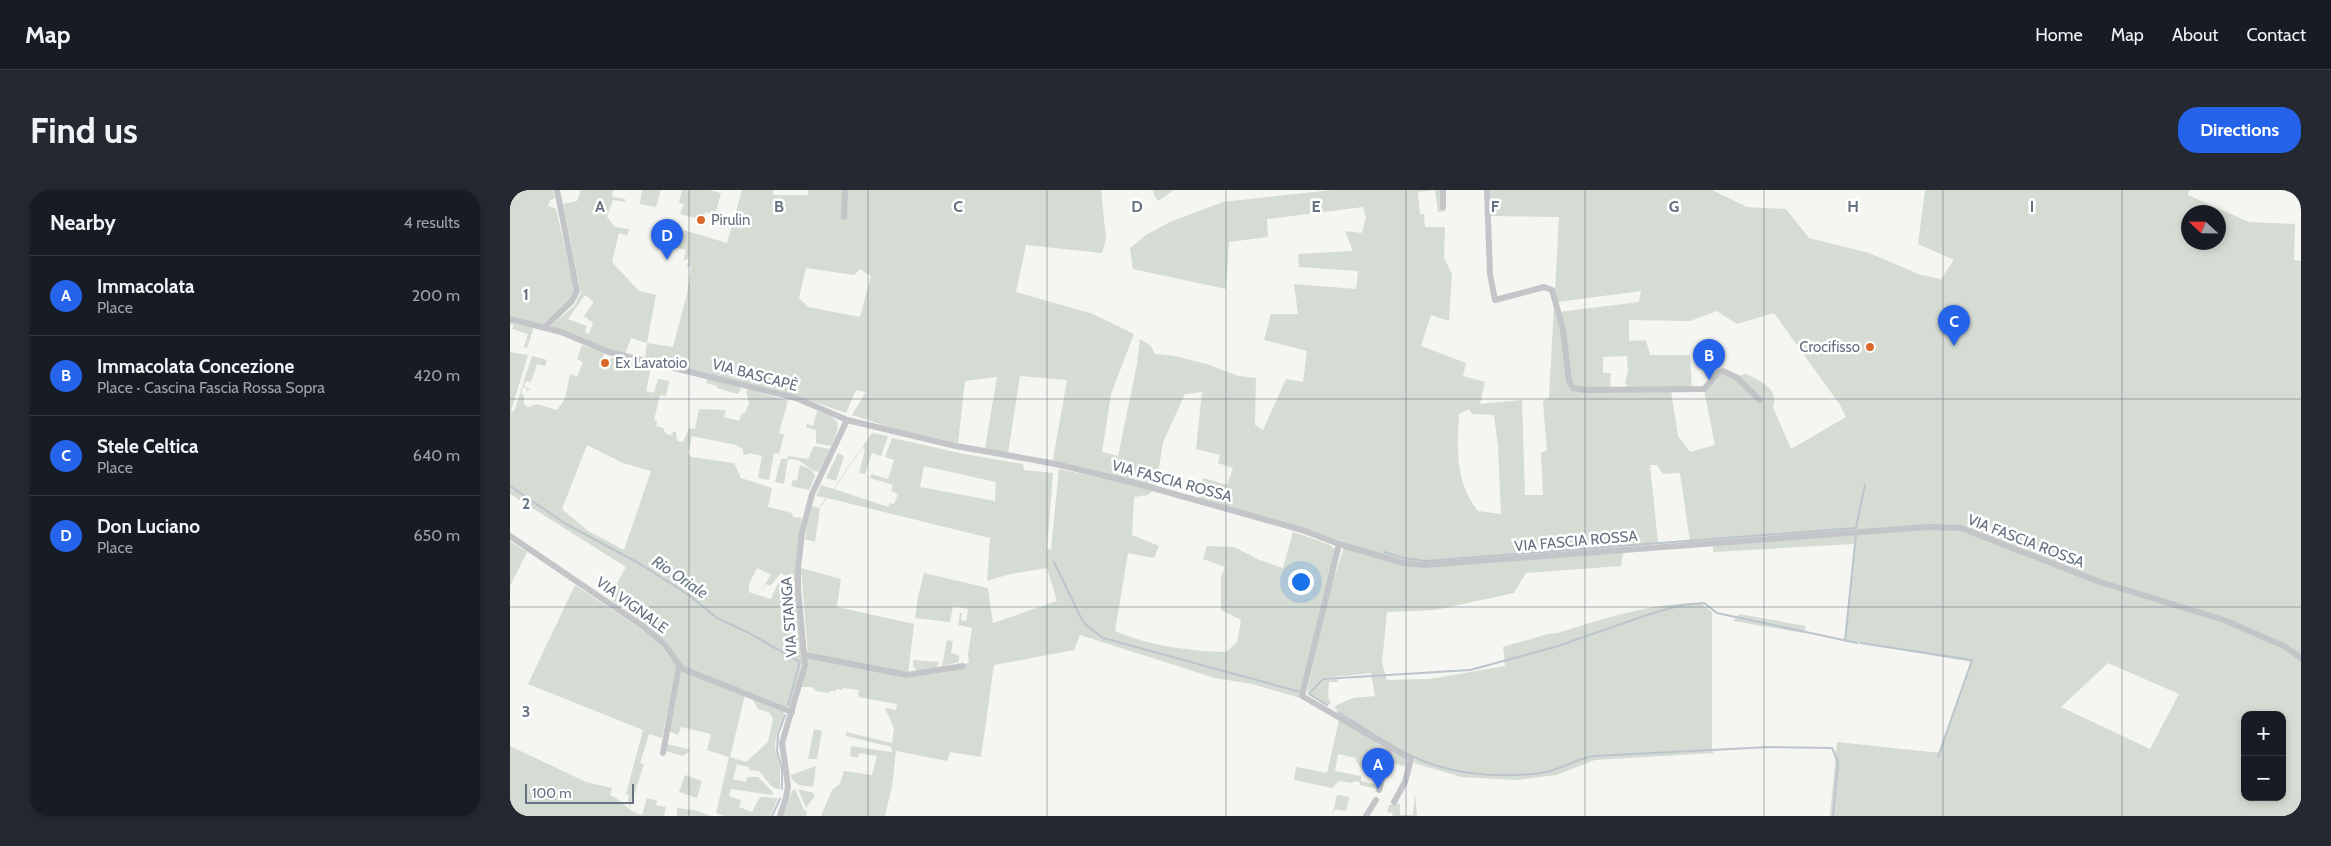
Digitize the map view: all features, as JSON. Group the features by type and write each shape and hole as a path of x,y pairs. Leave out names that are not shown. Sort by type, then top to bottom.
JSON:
{"street":[{"path":"545,327 572,301 577,291 557,190"},
{"path":"844,218 845,190"},
{"path":"1442,190 1443,207"},
{"path":"1487,190 1490,274 1495,300 1536,289 1549,288 1556,298 1566,348 1569,381 1572,388 1585,390 1704,389 1718,373 1723,372 1736,377 1760,400"},
{"name":"VIA BASCAPÈ","path":"510,319 545,327 609,352 796,398 847,420"},
{"name":"VIA FASCIA ROSSA","path":"847,420 956,446 1056,464 1142,485 1302,530 1339,544 1403,563 1424,565 1821,534 1928,527 1961,528 2100,582 2224,620 2284,646 2301,658"},
{"name":"VIA STANGA","path":"780,816 788,786 782,744 805,665 798,589 802,532 812,494 847,420"},
{"name":"VIA VIGNALE","path":"510,536 644,627 665,644 681,668 792,712"},
{"path":"1339,544 1302,696 1411,759 1405,782 1394,802"},
{"path":"805,655 907,675 963,666"},
{"path":"663,752 679,665"},
{"path":"1379,790 1389,754 1388,745"},
{"path":"1366,816 1376,800"}],"shaded area":[{"path":"510,190 553,190 555,198 550,200 548,206 556,209 575,290 570,301 542,326 510,316"},
{"path":"581,190 613,190 612,197 625,199 625,202 613,200 607,217 615,227 629,229 627,236 619,233 612,262 639,291 656,295 647,343 631,338 624,357 553,330 552,325 574,306 581,293 563,204 577,201","holes":["585,295 594,302 584,316 593,323 589,334 585,332 587,326 568,319"]},
{"path":"642,190 661,190 656,207 640,204"},
{"path":"682,190 709,190 721,193 715,215 705,212 703,220 680,214 684,204 679,203"},
{"path":"742,190 773,190 773,195 808,195 808,190 1101,190 1106,239 1102,253 1026,245 1016,292 1093,314 1134,334 1111,394 1102,452 1118,456 1137,364 1140,339 1151,346 1155,354 1175,356 1210,365 1238,376 1256,378 1255,425 1263,430 1286,379 1303,382 1307,351 1264,340 1271,314 1298,314 1294,284 1356,289 1358,271 1299,267 1298,254 1353,251 1345,231 1362,233 1366,217 1363,207 1267,219 1268,237 1229,242 1226,289 1133,269 1130,248 1146,235 1170,222 1223,202 1332,190 1435,190 1418,192 1420,214 1424,214 1425,227 1445,227 1444,258 1452,274 1449,321 1431,315 1421,346 1466,363 1463,376 1485,382 1480,404 1522,400 1525,495 1543,495 1541,453 1547,450 1543,402 1549,397 1554,306 1561,330 1571,390 1671,391 1678,436 1690,452 1715,445 1704,390 1723,372 1736,376 1746,374 1762,382 1771,390 1774,395 1773,407 1791,449 1846,417 1840,405 1774,313 1737,324 1717,311 1690,321 1629,320 1629,341 1646,340 1650,355 1690,355 1692,389 1628,387 1625,382 1628,372 1627,356 1603,357 1603,373 1611,373 1610,387 1577,387 1571,381 1559,312 1639,302 1641,291 1557,302 1555,292 1559,217 1491,216 1490,190 1712,190 1747,207 1786,209 1809,238 1869,253 1921,275 1941,279 1954,260 1918,244 1925,190 2189,190 2188,195 2211,205 2181,205 2181,250 2226,250 2226,212 2249,222 2295,224 2294,260 2301,261 2301,816 1830,816 1837,742 1940,753 1972,662 1844,641 1854,544 1713,552 1713,544 1856,530 1690,542 1680,473 1663,474 1657,465 1650,465 1658,543 1424,562 1404,561 1377,554 1303,528 1199,499 1203,478 1227,485 1233,468 1218,463 1220,455 1196,449 1202,392 1185,394 1163,442 1156,487 1053,460 1067,380 1020,376 1008,453 985,448 997,377 965,381 958,443 889,427 852,415 866,392 856,390 846,413 785,392 645,358 647,343 673,347 687,294 691,267 687,266 689,258 684,261 686,250 674,247 680,229 727,243","holes":["806,268 854,275 860,269 871,276 860,317 808,307 799,298","1469,409 1472,414 1494,415 1498,447 1501,514 1478,511 1470,500 1461,477 1458,453 1459,414","2108,663 2179,694 2150,749 2061,707"]},
{"path":"1153,190 1174,190 1158,201"},
{"path":"1435,190 1444,190 1445,211 1438,212"},
{"path":"510,321 534,327 527,348 524,347 528,334 512,329 514,325 510,324"},
{"path":"582,345 603,352 604,355 599,367 606,370 611,358 617,357 651,368 646,391 654,393 658,379 669,381 666,396 660,395 654,420 657,421 656,426 663,428 666,434 672,435 673,432 676,432 677,441 683,442 689,428 695,429 699,409 726,410 724,417 739,421 749,404 746,391 748,389 788,401 779,433 784,435 779,454 774,453 769,480 758,478 762,456 749,453 748,455 743,454 743,449 736,445 692,436 688,453 691,457 734,463 741,478 772,488 768,507 792,513 793,517 802,518 795,581 781,573 770,586 766,584 758,595 771,599 779,581 795,590 800,618 802,661 792,706 788,707 683,667 659,637 609,598 626,567 510,494 510,352 528,355 511,411 514,412 532,356 547,360 545,366 537,364 531,382 526,381 524,386 530,389 526,392 527,388 523,387 521,394 524,395 524,404 528,407 537,404 557,410 565,399 570,374 577,377 583,362 577,359","holes":["587,445 623,463 651,471 624,550 588,531 562,509","757,568 771,575 758,595 749,592 749,584"]},
{"path":"708,377 740,387 741,390 737,394 717,388 717,386 706,383"},
{"path":"817,411 831,417 838,423 837,432 831,446 816,443 816,430 806,427 807,424 813,426"},
{"path":"872,433 888,436 881,456 872,453 865,474 859,473 865,450 863,447 834,489 888,507 890,503 894,504 898,494 891,491 893,485 870,478 871,474 888,479 894,460 885,457 892,438 964,454 1023,464 1024,470 1053,473 1047,549 1051,549 1059,469 1142,487 1152,491 1148,495 1134,497 1132,535 1159,546 1154,558 1128,553 1115,631 1155,644 1183,649 1226,652 1237,642 1241,620 1221,610 1221,577 1225,567 1203,559 1207,546 1234,547 1259,560 1283,568 1293,532 1328,544 1335,549 1300,698 1252,684 1215,678 1080,635 1074,650 994,665 981,757 950,752 947,761 896,751 892,786 885,816 821,816 832,790 840,784 844,771 872,775 877,756 859,753 858,758 850,756 851,746 892,752 891,747 846,736 846,732 892,743 894,728 885,708 896,710 897,704 858,697 859,690 843,688 843,690 836,689 836,691 830,691 829,693 816,691 812,687 802,687 808,657 909,678 965,668 965,664 969,662 968,654 972,628 958,625 960,613 962,613 961,620 966,621 968,609 953,606 950,622 915,618 924,573 988,588 993,623 1057,601 1047,568 1010,574 987,581 990,538 827,498 820,508 815,542 805,539 807,526 803,532 808,524 812,506 819,508 826,498 816,496 821,485 833,489","holes":["924,466 996,482 995,501 920,487"]},
{"path":"814,446 830,449 819,471 816,472 798,460 788,459 784,484 775,482 781,459 787,459 788,456 808,459"},
{"path":"838,453 844,456 836,481 826,478"},
{"path":"800,465 812,470 815,476 809,490 791,486 793,480 797,481"},
{"path":"510,541 527,552 510,586"},
{"path":"1344,547 1402,565 1623,551 1621,566 1526,573 1514,593 1435,610 1387,612 1382,663 1387,680 1430,679 1505,666 1503,647 1628,612 1700,603 1712,612 1712,749 1714,753 1595,760 1556,775 1517,780 1461,777 1414,763 1415,759 1335,709 1335,706 1353,698 1375,696 1371,673 1322,678 1309,693 1307,692 1328,597"},
{"path":"801,568 841,579 837,607 914,624 908,674 808,655"},
{"path":"575,585 656,639 676,666 662,738 649,734 640,763 644,764 630,808 628,802 629,795 626,794 643,730 528,684"},
{"path":"1739,614 1806,626 1803,633 1733,621"},
{"path":"947,640 953,641 951,653 959,655 959,662 942,666"},
{"path":"913,660 939,662 936,668 916,671 915,667 913,667"},
{"path":"683,671 745,695 730,757 746,762 768,742 773,719 770,713 758,709 752,698 785,711 776,736 775,748 780,767 780,790 772,787 759,771 749,770 749,767 737,764 733,779 746,782 747,777 758,777 773,792 772,795 731,789 729,796 741,800 739,807 752,812 760,797 778,798 770,816 724,816 716,813 729,757 707,750 711,734 681,727 678,735 669,731 680,672"},
{"path":"1338,679 1338,682 1329,682 1328,697 1331,703 1327,705 1310,695 1323,680"},
{"path":"1339,720 1384,746 1387,751 1383,767 1367,764 1364,766 1363,771 1356,758 1338,754 1335,771 1361,776 1361,781 1374,784 1378,789 1360,785 1360,782 1353,781 1353,783 1339,781 1332,788 1294,780 1296,767 1327,773"},
{"path":"814,729 822,731 817,759 808,759"},
{"path":"667,744 691,750 683,756 666,751"},
{"path":"510,746 586,782 612,788 610,795 642,815 647,798 657,801 656,805 666,807 664,816 510,816"},
{"path":"1393,751 1408,761 1408,767 1388,762"},
{"path":"816,766 813,787 798,785 791,778 791,775"},
{"path":"685,775 702,781 697,798 679,792"},
{"path":"795,789 804,810 807,811 806,816 783,816 792,791"},
{"path":"798,789 814,793 814,797 806,808"},
{"path":"1415,793 1417,816 1392,816 1393,813 1387,812 1389,805 1400,804 1400,815 1413,815"},
{"path":"1337,795 1349,797 1346,811 1335,809 1332,816"},
{"path":"677,808 695,810 711,816 677,816"}],"waterway":[{"path":"1384,552 1404,558 1425,561 1856,528 1865,485"},
{"name":"Rio Oriale","path":"510,486 566,524 642,565 690,596 717,618 747,632 800,662 788,705"},
{"path":"1845,641 1856,535"},
{"path":"1054,562 1081,618 1086,625 1103,638 1300,692"},
{"path":"1327,705 1309,694 1323,679 1470,670 1555,647 1650,614 1682,605 1704,603 1717,613 1857,643"},
{"path":"1861,643 1972,660 1938,757"},
{"path":"1338,712 1414,757 1444,768 1476,774 1509,775 1548,772 1581,759 1595,756 1769,747 1832,748 1838,762 1833,816"},
{"name":"Rio Oriale","path":"782,789 782,769 777,751 778,734 785,715"},
{"name":"Rio Oriale","path":"772,816 780,799"}],"place":[{"name":"Pirulin","path":"701,220"},
{"name":"Don Luciano","path":"667,260"},
{"name":"Stele Celtica","path":"1954,346"},
{"name":"Crocifisso","path":"1870,347"},
{"name":"Ex Lavatoio","path":"605,363"},
{"name":"Immacolata Concezione","path":"1709,380"},
{"name":"Immacolata","path":"1378,789"}]}
